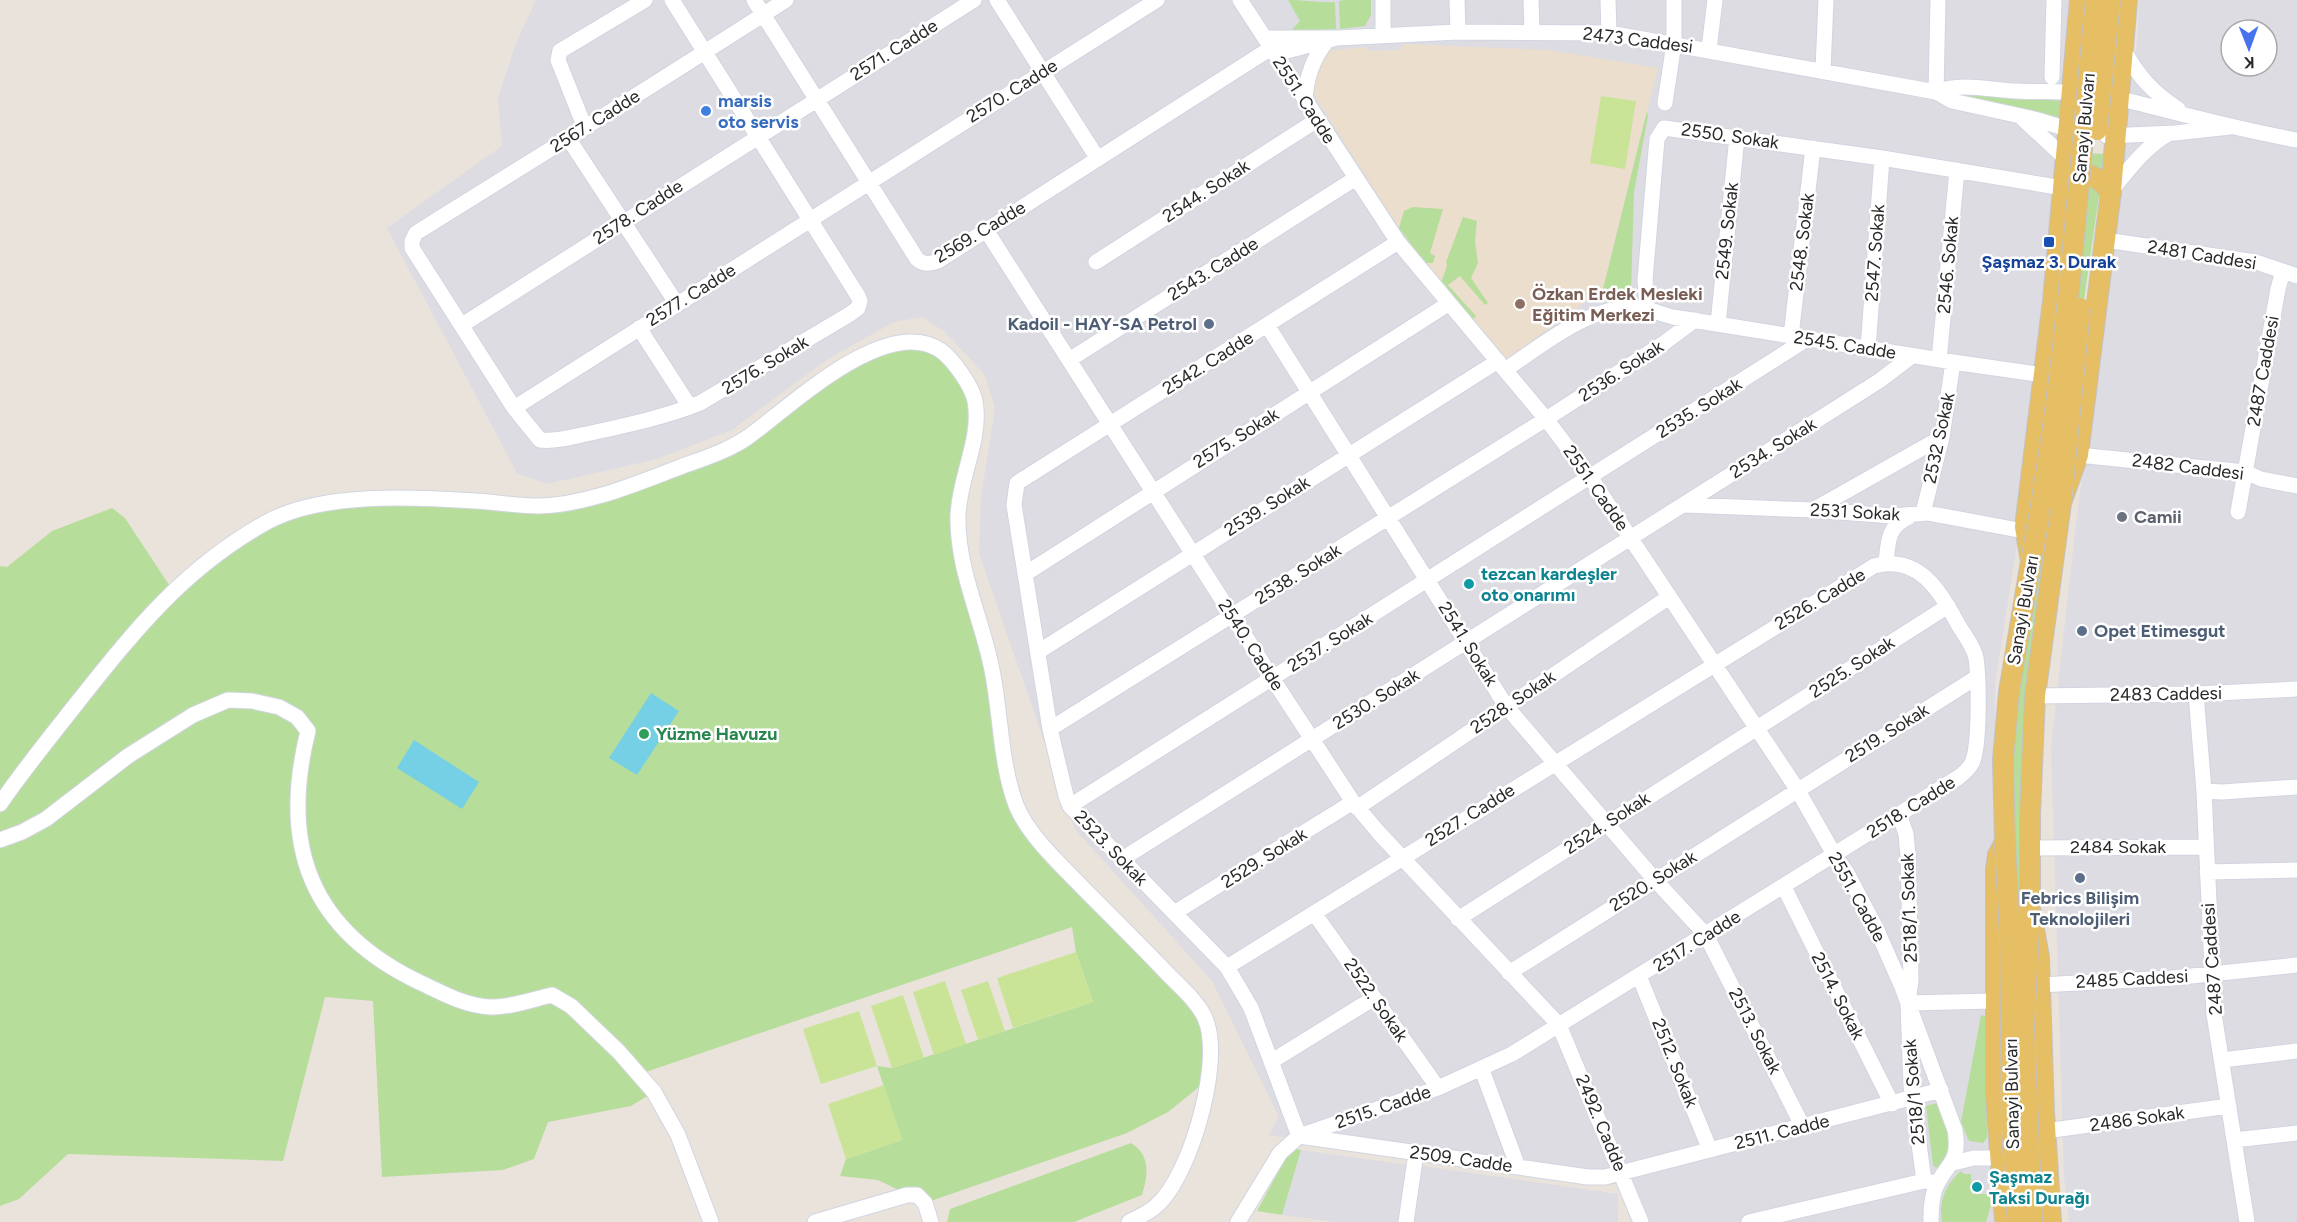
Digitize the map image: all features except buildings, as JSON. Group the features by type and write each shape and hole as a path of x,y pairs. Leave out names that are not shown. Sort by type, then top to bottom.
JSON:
{"main road":[{"path":"2031,561 2024,531 2044,375 2080,0"},
{"name":"Sanayi Bulvarı","path":"2018,1222 2012,1128 2010,934 2003,760 2005,725 2045,482 2065,323 2096,0"},
{"name":"Sanayi Bulvarı","path":"2032,1222 2024,1027 2030,907 2030,814 2035,696 2061,503 2110,0"},
{"path":"2061,503 2078,455 2111,193 2127,0"},
{"path":"2075,48 2087,60 2100,63 2111,60 2123,46"},
{"path":"2063,188 2074,177 2086,176 2104,182 2111,193"},
{"path":"2005,842 1998,855 1996,869 1996,1095 2001,1217 2012,1215 2023,1217 2042,1210 2049,1196"},
{"path":"2030,907 2039,957 2045,1131 2052,1222"}],"street":[{"path":"585,128 558,60 560,51 645,0"},
{"name":"2576. Sokak","path":"412,248 514,408 536,438 547,441 641,422 690,407 712,397 858,308 860,301 858,296 672,0"},
{"name":"2569. Cadde","path":"754,0 921,263 929,264 938,261 1270,47 1332,39"},
{"name":"2567. Cadde","path":"412,248 412,241 416,233 786,0"},
{"name":"2571. Cadde","path":"815,99 974,0"},
{"path":"997,0 1098,159"},
{"name":"2570. Cadde","path":"868,182 1156,0"},
{"name":"2551. Cadde","path":"1240,0 1398,242 1545,418 1590,477 1797,789 1847,873 1876,928 1908,1004 1955,1130 1958,1144 1953,1162"},
{"path":"1383,0 1383,35"},
{"path":"1457,0 1458,32"},
{"path":"1531,0 1532,32"},
{"path":"1608,0 1609,33"},
{"path":"1665,103 1674,43 1674,0"},
{"path":"1709,49 1715,0"},
{"path":"1823,70 1826,0"},
{"path":"1936,92 1938,0"},
{"path":"2052,77 2054,0"},
{"name":"2473 Caddesi","path":"1332,39 1458,32 1609,33 1709,49 1936,92 1952,101 2019,115 2090,135 2168,134 2230,128"},
{"path":"1305,101 1314,59 1332,39"},
{"path":"2123,46 2143,81 2153,92 2186,114"},
{"path":"2039,92 2075,48"},
{"name":"2473 Caddesi","path":"1936,92 1948,87 2071,92 2119,99 2186,114 2230,128 2297,140"},
{"name":"2578. Cadde","path":"462,325 815,99"},
{"path":"2019,115 2037,129 2065,158"},
{"name":"2544. Sokak","path":"1096,262 1317,120"},
{"name":"2550. Sokak","path":"1647,309 1646,280 1657,139 1659,132 1664,128 1882,158 2063,188"},
{"path":"2111,193 2140,155 2153,142 2168,134"},
{"name":"2549. Sokak","path":"1718,324 1737,137"},
{"path":"568,138 677,304"},
{"name":"2548. Sokak","path":"1791,336 1814,148"},
{"name":"2547. Sokak","path":"1868,349 1882,158"},
{"name":"2546. Sokak","path":"1946,361 1957,170"},
{"name":"2543. Cadde","path":"1069,360 1356,178"},
{"name":"2577. Cadde","path":"514,408 868,182"},
{"name":"2540. Cadde","path":"986,230 1355,805 1559,1025"},
{"name":"2481 Caddesi","path":"2105,240 2256,262 2290,273"},
{"name":"2542. Cadde","path":"1017,483 1398,242"},
{"name":"2487 Caddesi","path":"2238,512 2290,273"},
{"name":"2575. Sokak","path":"1025,574 1448,304"},
{"path":"1501,365 1578,322 1609,312 1647,309"},
{"name":"2545. Cadde","path":"1647,309 1665,315 1868,349 2044,375"},
{"name":"2536. Sokak","path":"1545,418 1664,344 1695,320"},
{"name":"2541. Sokak","path":"1267,326 1506,706 1655,880 1706,935"},
{"path":"639,328 690,407"},
{"name":"2535. Sokak","path":"1590,477 1808,339"},
{"path":"0,804 131,635 172,591 225,546 275,518 286,513 334,502 378,499 476,501 536,506 573,504 686,465 743,441 821,380 888,344 917,342 940,350 970,384 976,408 974,435 959,501 960,549 967,585 992,666 1011,791 1020,815 1054,858 1185,991 1205,1019 1210,1048 1209,1079 1195,1135 1178,1175 1164,1198 1156,1207 1129,1222"},
{"name":"2534. Sokak","path":"1631,538 1879,381 1912,356"},
{"name":"2532 Sokak","path":"1920,513 1942,437 1946,361"},
{"name":"2539. Sokak","path":"1038,652 1348,455 1501,365"},
{"name":"2538. Sokak","path":"1050,729 1545,418"},
{"path":"1814,510 1942,437"},
{"name":"2482 Caddesi","path":"2078,455 2245,472 2261,479 2297,486"},
{"name":"2537. Sokak","path":"1070,806 1590,477"},
{"name":"2523. Sokak","path":"1017,483 1014,505 1050,729 1070,806 1227,967 1251,1008 1299,1136"},
{"name":"2531 Sokak","path":"1684,505 1814,510 1893,516 1920,513 2024,531"},
{"path":"1886,564 1893,526 1900,520 1920,513"},
{"name":"2530. Sokak","path":"1122,859 1631,538"},
{"name":"2526. Cadde","path":"1714,664 1869,568 1886,564 1913,570 1927,577 1948,606 1973,649 1976,657 1977,677"},
{"name":"2528. Sokak","path":"1355,805 1669,597"},
{"name":"2525. Sokak","path":"1756,728 1948,606"},
{"name":"2527. Cadde","path":"1227,967 1714,664"},
{"name":"2519. Sokak","path":"1797,789 1977,677"},
{"name":"2518. Cadde","path":"1835,856 1959,777 1971,764 1977,739 1977,677"},
{"name":"2483 Caddesi","path":"2035,696 2196,694 2297,689"},
{"name":"2487 Caddesi","path":"2196,694 2204,791 2214,1014 2247,1222"},
{"path":"0,840 22,832 46,819 128,756 194,715 228,700 252,701 279,707 297,717 308,731 299,765 298,825 302,850 316,892 333,915 371,955 395,970 469,1004 492,1007 552,995 572,1006 619,1052 654,1092 678,1135 711,1222"},
{"name":"2524. Sokak","path":"1458,918 1756,728"},
{"path":"2204,791 2297,787"},
{"name":"2520. Sokak","path":"1509,972 1797,789"},
{"name":"2529. Sokak","path":"1174,913 1355,805"},
{"name":"2518/1. Sokak","path":"1899,814 1906,834 1908,856 1911,980 1908,1004"},
{"name":"2484 Sokak","path":"2031,848 2206,847"},
{"name":"2517. Cadde","path":"1559,1025 1835,856"},
{"path":"2207,872 2297,870"},
{"name":"2514. Sokak","path":"1784,887 1892,1104"},
{"name":"2522. Sokak","path":"1314,912 1438,1088"},
{"name":"2513. Sokak","path":"1706,935 1803,1126"},
{"name":"2485 Caddesi","path":"2039,985 2212,974 2297,965"},
{"name":"2512. Sokak","path":"1639,976 1710,1150"},
{"path":"1272,1061 1374,998"},
{"path":"1908,1004 1995,1001"},
{"name":"2518/1 Sokak","path":"1908,1004 1912,1099 1931,1182"},
{"name":"2515. Cadde","path":"1240,1222 1280,1152 1299,1136 1438,1088 1482,1070 1559,1025"},
{"name":"2492. Cadde","path":"1559,1025 1641,1222"},
{"path":"2222,1060 2297,1051"},
{"path":"1482,1070 1518,1167"},
{"name":"2511. Cadde","path":"1622,1173 1941,1090"},
{"name":"2486 Sokak","path":"2045,1131 2229,1106"},
{"path":"2234,1140 2297,1133"},
{"name":"2509. Cadde","path":"1299,1136 1588,1177 1605,1177 1622,1173"},
{"path":"1406,1222 1416,1153"},
{"path":"1749,1222 1931,1182 1953,1162 1974,1158 1999,1158"},
{"path":"1622,1173 1631,1212 1631,1222"},
{"path":"1931,1182 1931,1222"},
{"path":"815,1222 908,1195 917,1195 925,1203 931,1222"}],"shaded area":[{"path":"536,0 2074,0 2071,201 1995,684 1999,1038 2013,1222 1634,1222 1618,1180 1612,1182 1269,1135 1279,1117 1212,981 1074,828 979,553 981,497 995,408 985,375 945,332 922,317 894,322 828,359 732,430 657,459 547,484 517,473 387,228 502,146 498,97 516,43"},
{"path":"2139,0 2297,0 2297,1222 2069,1222 2064,1176 2051,747 2075,532 2137,41"},
{"path":"1403,44 1548,50 1658,68 1603,289 1505,360 1399,228 1312,92 1323,51 1367,47 1369,51 1401,50"},
{"path":"1301,1150 1409,1165 1401,1222 1336,1222 1282,1215"},
{"path":"1422,1166 1618,1194 1618,1222 1413,1222"}],"green space":[{"path":"1288,0 1335,2 1336,29 1290,32 1300,21"},
{"path":"1371,0 1371,15 1365,26 1340,29 1339,1"},
{"path":"1950,92 2063,101 2063,120 1950,94"},
{"path":"1601,96 1636,101 1625,169 1590,163"},
{"path":"1647,111 1634,192 1631,291 1628,298 1621,302 1603,289"},
{"path":"2087,153 2105,154 2022,742 2024,1054 2013,917 2013,731"},
{"path":"1413,207 1443,209 1430,253 1435,256 1433,263 1425,263 1399,228 1404,211"},
{"path":"1463,217 1477,221 1475,241 1478,263 1471,278 1488,303 1485,305 1460,276 1448,285 1476,316 1472,320 1441,283 1447,266 1446,262"},
{"path":"888,344 940,350 976,408 958,519 1020,815 1205,1019 1209,1079 1168,1112 1127,1133 925,1203 878,1180 840,1176 846,1159 902,1140 877,1066 892,1068 1093,1002 1076,952 1072,927 640,1074 654,1092 631,1106 548,1122 534,1159 503,1170 382,1177 373,1001 325,997 283,1161 68,1154 19,1199 0,1206 0,566 7,567 52,531 112,508 125,518 173,591 225,546 334,502 573,504 743,441"},
{"path":"1076,952 1093,1002 1013,1028 997,978"},
{"path":"945,981 966,1044 934,1055 913,992"},
{"path":"988,981 1005,1031 978,1040 961,990"},
{"path":"903,995 924,1058 892,1068 871,1006"},
{"path":"859,1011 877,1066 821,1084 803,1029"},
{"path":"1981,1015 1985,1016 1987,1133 1987,1138 1983,1143 1969,1141 1961,1122"},
{"path":"884,1085 902,1140 846,1159 828,1104"},
{"path":"1941,1102 1949,1144 1940,1169 1933,1166 1926,1106"},
{"path":"1131,1143 1145,1160 1146,1181 1142,1195 1074,1222 947,1222 950,1209"},
{"path":"1291,1148 1301,1150 1282,1215 1257,1211"},
{"path":"1961,1171 1964,1174 1971,1174 1972,1194 1988,1194 1993,1199 1986,1222 1942,1222 1941,1208 1944,1194 1951,1181"}],"water":[{"name":"Yüzme Havuzu","path":"651,693 679,711 637,775 609,758"},
{"path":"414,740 479,782 462,809 397,768"}],"place":[{"name":"marsis oto servis","path":"706,111"},
{"name":"Şaşmaz 3. Durak","path":"2049,242"},
{"name":"Özkan Erdek Mesleki Eğitim Merkezi","path":"1520,304"},
{"name":"Kadoil - HAY-SA Petrol","path":"1209,324"},
{"name":"Camii","path":"2122,517"},
{"name":"tezcan kardeşler oto onarımı","path":"1469,584"},
{"name":"Opet Etimesgut","path":"2082,631"},
{"name":"Yüzme Havuzu","path":"644,734"},
{"name":"Febrics Bilişim Teknolojileri","path":"2080,878"},
{"name":"Şaşmaz Taksi Durağı","path":"1977,1187"}]}
